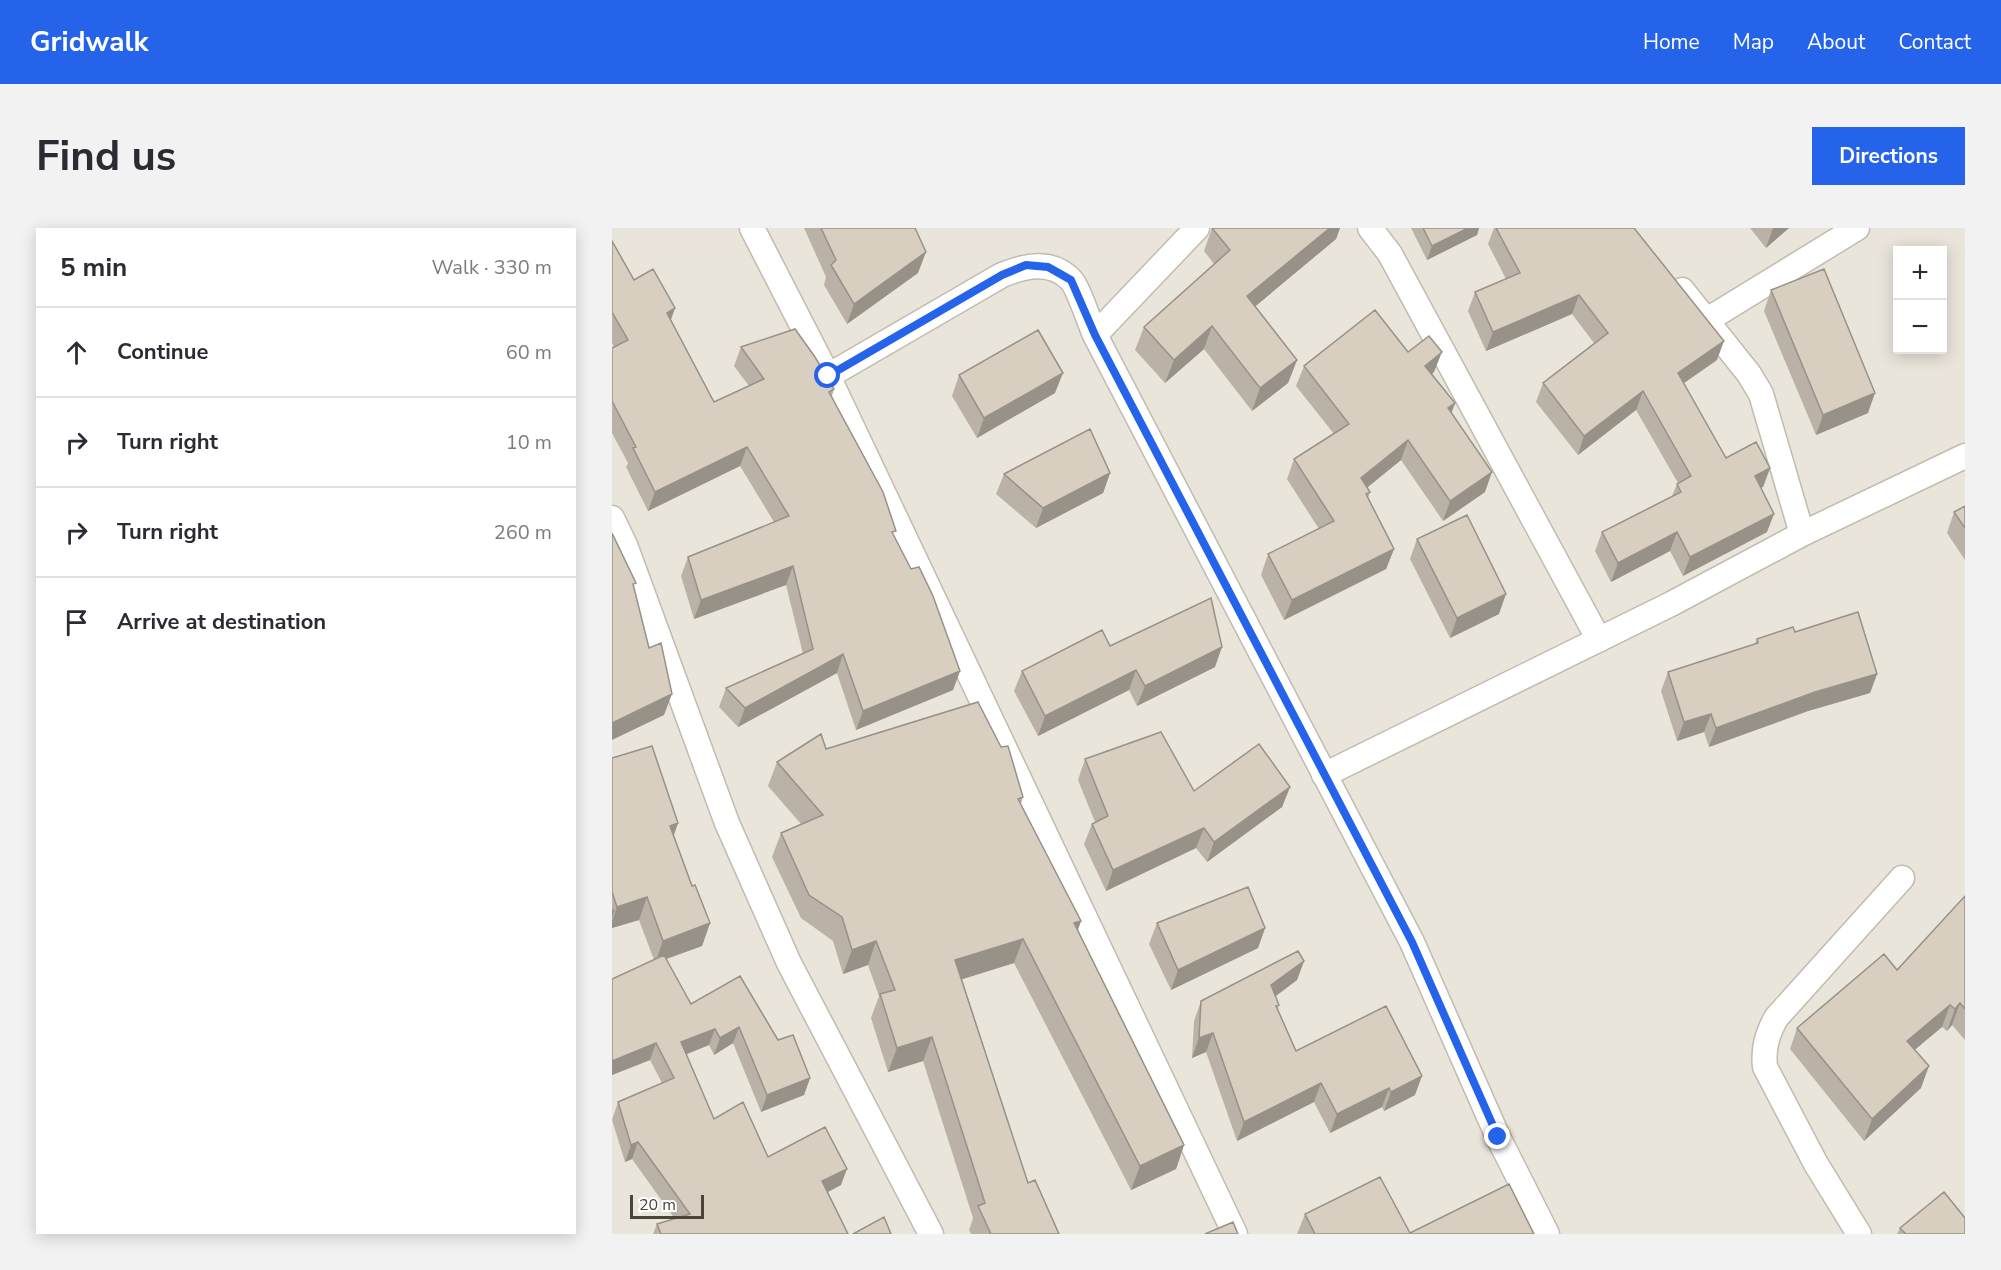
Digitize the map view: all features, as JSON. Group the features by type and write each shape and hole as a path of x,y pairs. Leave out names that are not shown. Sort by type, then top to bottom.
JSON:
{"street":[{"path":"752,228 828,376 1235,1234"},
{"path":"1095,335 1197,228"},
{"path":"1370,228 1390,254 1599,640"},
{"path":"1707,320 1857,228"},
{"path":"828,376 1002,275 1026,265 1048,267 1071,280 1095,335 1412,942 1498,1137 1547,1234"},
{"path":"1664,269 1749,374 1761,394 1802,534"},
{"path":"1324,775 1599,640 1802,534 1965,456"},
{"path":"612,518 625,545 727,823 789,963 931,1234"},
{"path":"1859,1234 1805,1145 1765,1067 1763,1053 1766,1036 1776,1018 1902,878"}],"shaded area":[{"path":"612,228 1965,228 1965,1234 612,1234"}],"building":[{"path":"821,228 915,228 926,252 854,304 831,265 836,260"},
{"path":"1212,228 1330,228 1247,296 1297,360 1260,388 1212,326 1174,360 1144,327 1230,250"},
{"path":"1423,228 1468,228 1432,246"},
{"path":"1496,228 1634,228 1724,341 1678,373 1726,458 1756,442 1770,468 1755,476 1774,514 1690,557 1677,532 1618,563 1602,532 1681,492 1677,484 1691,476 1643,391 1584,436 1543,383 1608,333 1579,295 1493,332 1475,292 1520,273"},
{"path":"612,241 634,280 653,269 675,308 667,313 714,402 764,379 741,347 795,329 834,389 829,392 883,492 896,531 892,532 911,569 919,567 933,596 960,671 863,711 843,654 745,708 726,688 813,649 793,566 701,600 688,557 789,516 747,447 655,492 633,448 636,447 612,401 612,348 628,340 612,312"},
{"path":"1824,269 1875,393 1823,415 1771,290"},
{"path":"1375,310 1408,352 1429,336 1442,352 1425,366 1455,403 1448,408 1492,472 1450,501 1408,440 1361,478 1370,492 1366,494 1394,549 1292,600 1268,554 1334,521 1294,459 1349,424 1304,366"},
{"path":"1038,330 1063,373 984,418 959,375"},
{"path":"1090,429 1110,473 1043,508 1004,474"},
{"path":"1965,506 1965,528 1954,512"},
{"path":"1467,515 1506,594 1457,618 1417,539"},
{"path":"612,533 636,583 633,584 649,648 661,643 672,694 612,723"},
{"path":"1211,598 1222,647 1145,686 1136,670 1045,716 1022,671 1102,630 1110,646"},
{"path":"1858,612 1877,674 1815,692 1716,728 1711,714 1684,722 1668,672 1758,643 1757,639 1793,627 1795,632"},
{"path":"978,702 1001,747 1008,746 1023,797 1018,799 1081,921 1074,923 1184,1145 1140,1166 1023,939 955,960 1028,1183 1035,1180 1059,1234 991,1234 978,1206 985,1203 932,1037 897,1048 880,994 895,990 876,941 852,950 842,917 809,895 781,833 823,815 777,762 821,734 826,749"},
{"path":"1161,732 1194,791 1259,744 1290,787 1214,842 1204,828 1113,870 1092,824 1108,816 1085,759"},
{"path":"652,746 678,823 670,826 692,886 695,885 710,923 663,941 647,897 617,907 612,892 612,758"},
{"path":"1248,887 1265,928 1178,970 1157,923"},
{"path":"1965,896 1965,1009 1960,1003 1955,1009 1950,1005 1907,1041 1929,1066 1872,1119 1797,1028 1884,954 1897,970"},
{"path":"1298,951 1304,961 1271,985 1279,1005 1276,1006 1296,1051 1386,1006 1422,1076 1391,1092 1389,1088 1337,1114 1321,1083 1244,1122 1213,1033 1199,1038 1201,1001"},
{"path":"664,955 691,1004 740,976 778,1040 793,1035 810,1078 767,1095 739,1027 720,1038 715,1029 681,1042 714,1119 743,1102 768,1157 825,1127 847,1169 822,1181 848,1234 661,1234 657,1224 690,1214 638,1142 631,1145 618,1102 674,1078 656,1043 612,1061 612,979"},
{"path":"1380,1177 1410,1233 1509,1184 1534,1234 1315,1234 1305,1214"},
{"path":"1944,1192 1965,1218 1965,1234 1906,1234 1900,1228"},
{"path":"884,1217 891,1234 853,1234"},
{"path":"1233,1222 1238,1234 1205,1234"}],"route":[{"path":"828,376 1002,275 1026,265 1048,267 1071,280 1095,335 1412,942 1498,1137"}]}
